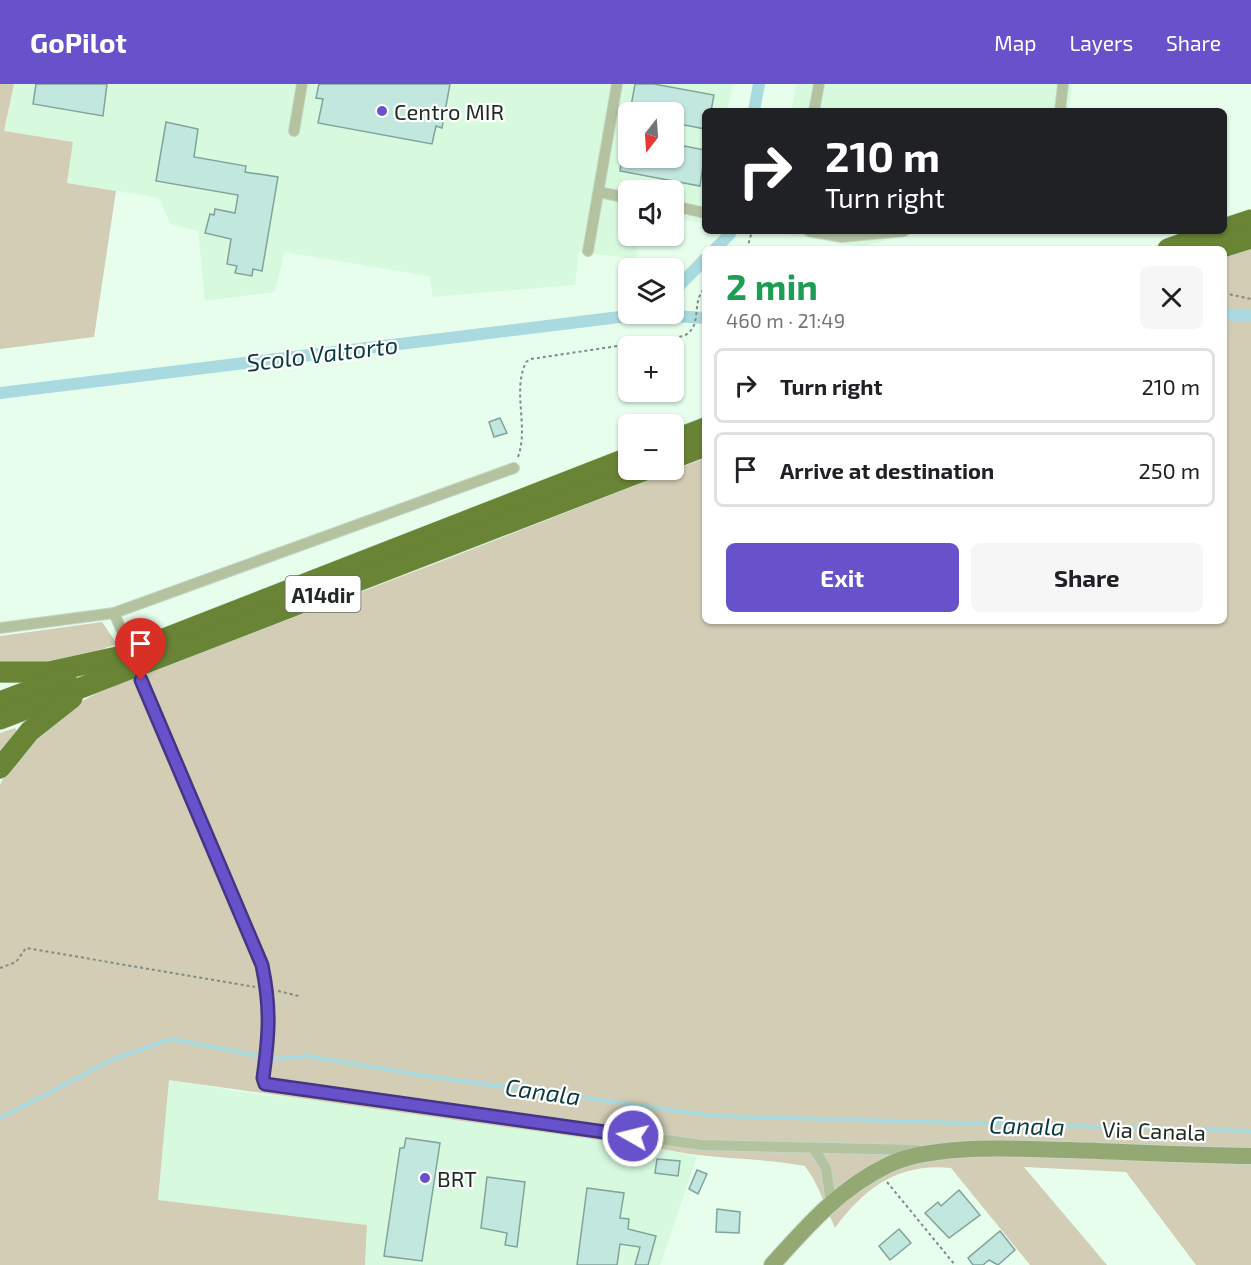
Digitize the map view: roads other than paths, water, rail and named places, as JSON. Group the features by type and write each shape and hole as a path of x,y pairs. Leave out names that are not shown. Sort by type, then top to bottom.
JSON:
{"highway":[{"path":"1227,228 1251,220"},
{"path":"1176,246 1210,234"},
{"path":"1226,246 1251,238"},
{"path":"684,436 702,429"},
{"path":"684,454 702,447"},
{"name":"A14dir","path":"0,702 618,462"},
{"name":"A14dir","path":"0,719 619,480"},
{"path":"0,672 50,672 113,658"},
{"path":"0,768 30,731 96,680"}],"street":[{"path":"294,131 302,84"},
{"path":"588,251 617,84"},
{"path":"815,108 819,84"},
{"path":"1060,108 1063,84"},
{"path":"599,192 618,196"},
{"path":"684,208 702,212"},
{"path":"826,234 842,237 873,234"},
{"path":"0,628 114,612 514,468"},
{"path":"114,612 125,638"},
{"path":"141,680 262,965 267,989 270,1037 263,1078 265,1084 702,1145 944,1150"},
{"path":"814,1149 826,1168 831,1203"},
{"name":"Via Canala","path":"772,1265 814,1217 852,1184 891,1163 944,1150 1014,1149 1251,1156"}],"waterway":[{"name":"Scolo Valtorto","path":"755,108 759,84"},
{"name":"Scolo Valtorto","path":"718,246 730,234"},
{"name":"Scolo Valtorto","path":"684,281 702,262"},
{"path":"1227,314 1251,316"},
{"name":"Scolo Valtorto","path":"0,393 618,317"},
{"path":"684,317 702,318"},
{"name":"Canala","path":"0,1118 116,1058 171,1039 276,1059 308,1056 426,1076 715,1116 1251,1131"}],"place":[{"name":"Centro MIR","path":"382,111"},
{"name":"BRT","path":"425,1178"}]}
